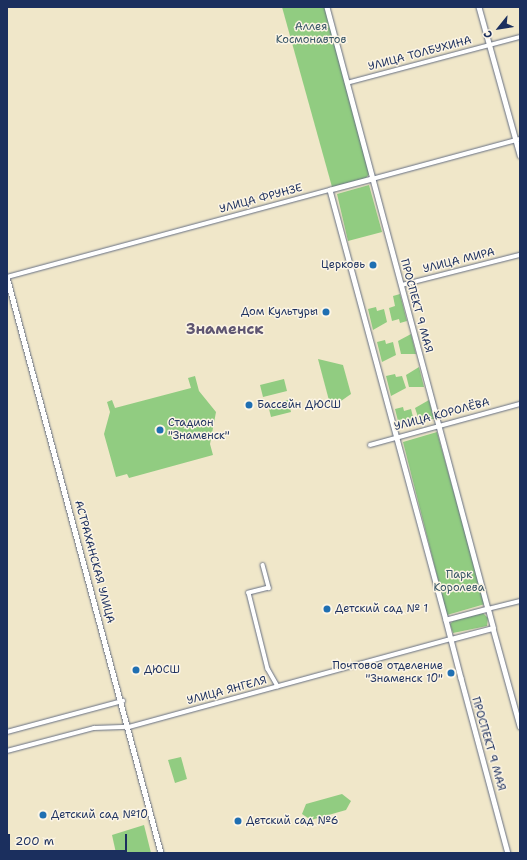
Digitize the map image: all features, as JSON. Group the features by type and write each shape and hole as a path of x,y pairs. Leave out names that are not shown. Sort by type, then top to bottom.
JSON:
{"street":[{"name":"ПРОСПЕКТ 9 МАЯ","path":"327,7 493,628"},
{"path":"480,7 518,139 520,155"},
{"name":"УЛИЦА ТОЛБУХИНА","path":"347,83 520,37"},
{"name":"УЛИЦА ФРУНЗЕ","path":"7,277 518,139"},
{"path":"330,190 446,620 520,601"},
{"name":"УЛИЦА МИРА","path":"402,285 520,254"},
{"name":"АСТРАХАНСКАЯ УЛИЦА","path":"7,277 123,701 128,727 162,853"},
{"name":"УЛИЦА КОРОЛЁВА","path":"370,445 397,436 520,404"},
{"path":"263,565 269,588 249,593 266,663 278,686"},
{"name":"ПРОСПЕКТ 9 МАЯ","path":"446,620 508,853"},
{"path":"451,639 493,628 520,726"},
{"name":"УЛИЦА ЯНГЕЛЯ","path":"7,751 94,728 128,727 451,639"},
{"path":"7,732 123,701"}],"green space":[{"name":"Аллея Космонавтов","path":"282,7 325,7 370,173 366,178 332,187"},
{"path":"369,185 382,232 348,241 337,194"},
{"path":"400,294 407,321 400,323 399,319 392,321 389,308 395,306 393,296"},
{"path":"376,307 377,311 384,309 387,322 373,330 368,309"},
{"path":"411,334 416,354 401,354 398,341"},
{"path":"385,340 386,344 393,342 396,355 382,362 377,342"},
{"path":"318,359 343,365 351,394 331,408"},
{"path":"419,367 424,387 409,387 406,375"},
{"path":"395,374 396,377 402,376 406,388 391,396 386,376"},
{"name":"Стадион \"Знаменск\"","path":"195,376 199,391 216,412 210,444 213,455 129,478 127,474 116,477 104,434 110,412 107,402 112,400 115,408 191,388 188,378"},
{"path":"284,379 287,391 263,397 260,385"},
{"path":"288,400 291,412 271,417 268,405"},
{"path":"429,400 434,419 419,420 415,408"},
{"path":"403,407 404,411 411,409 414,421 400,429 395,409"},
{"name":"Парк Королева","path":"437,432 485,604 447,615 403,442"},
{"path":"483,613 488,618 487,626 453,633 450,624 453,621"},
{"path":"181,757 187,779 175,783 168,760"},
{"path":"342,794 351,801 346,810 311,820 302,814 306,804"},
{"path":"144,825 151,853 116,853 112,835"}],"place":[{"name":"Церковь","path":"373,265"},
{"name":"Дом Культуры","path":"326,312"},
{"name":"Бассейн ДЮСШ","path":"249,405"},
{"name":"Стадион \"Знаменск\"","path":"160,430"},
{"name":"Детский сад № 1","path":"327,609"},
{"name":"ДЮСШ","path":"136,670"},
{"name":"Почтовое отделение \"Знаменск 10\"","path":"451,673"},
{"name":"Детский сад №10","path":"43,815"},
{"name":"Детский сад №6","path":"238,821"}],"district":[{"name":"Знаменск","path":"225,330"}]}
